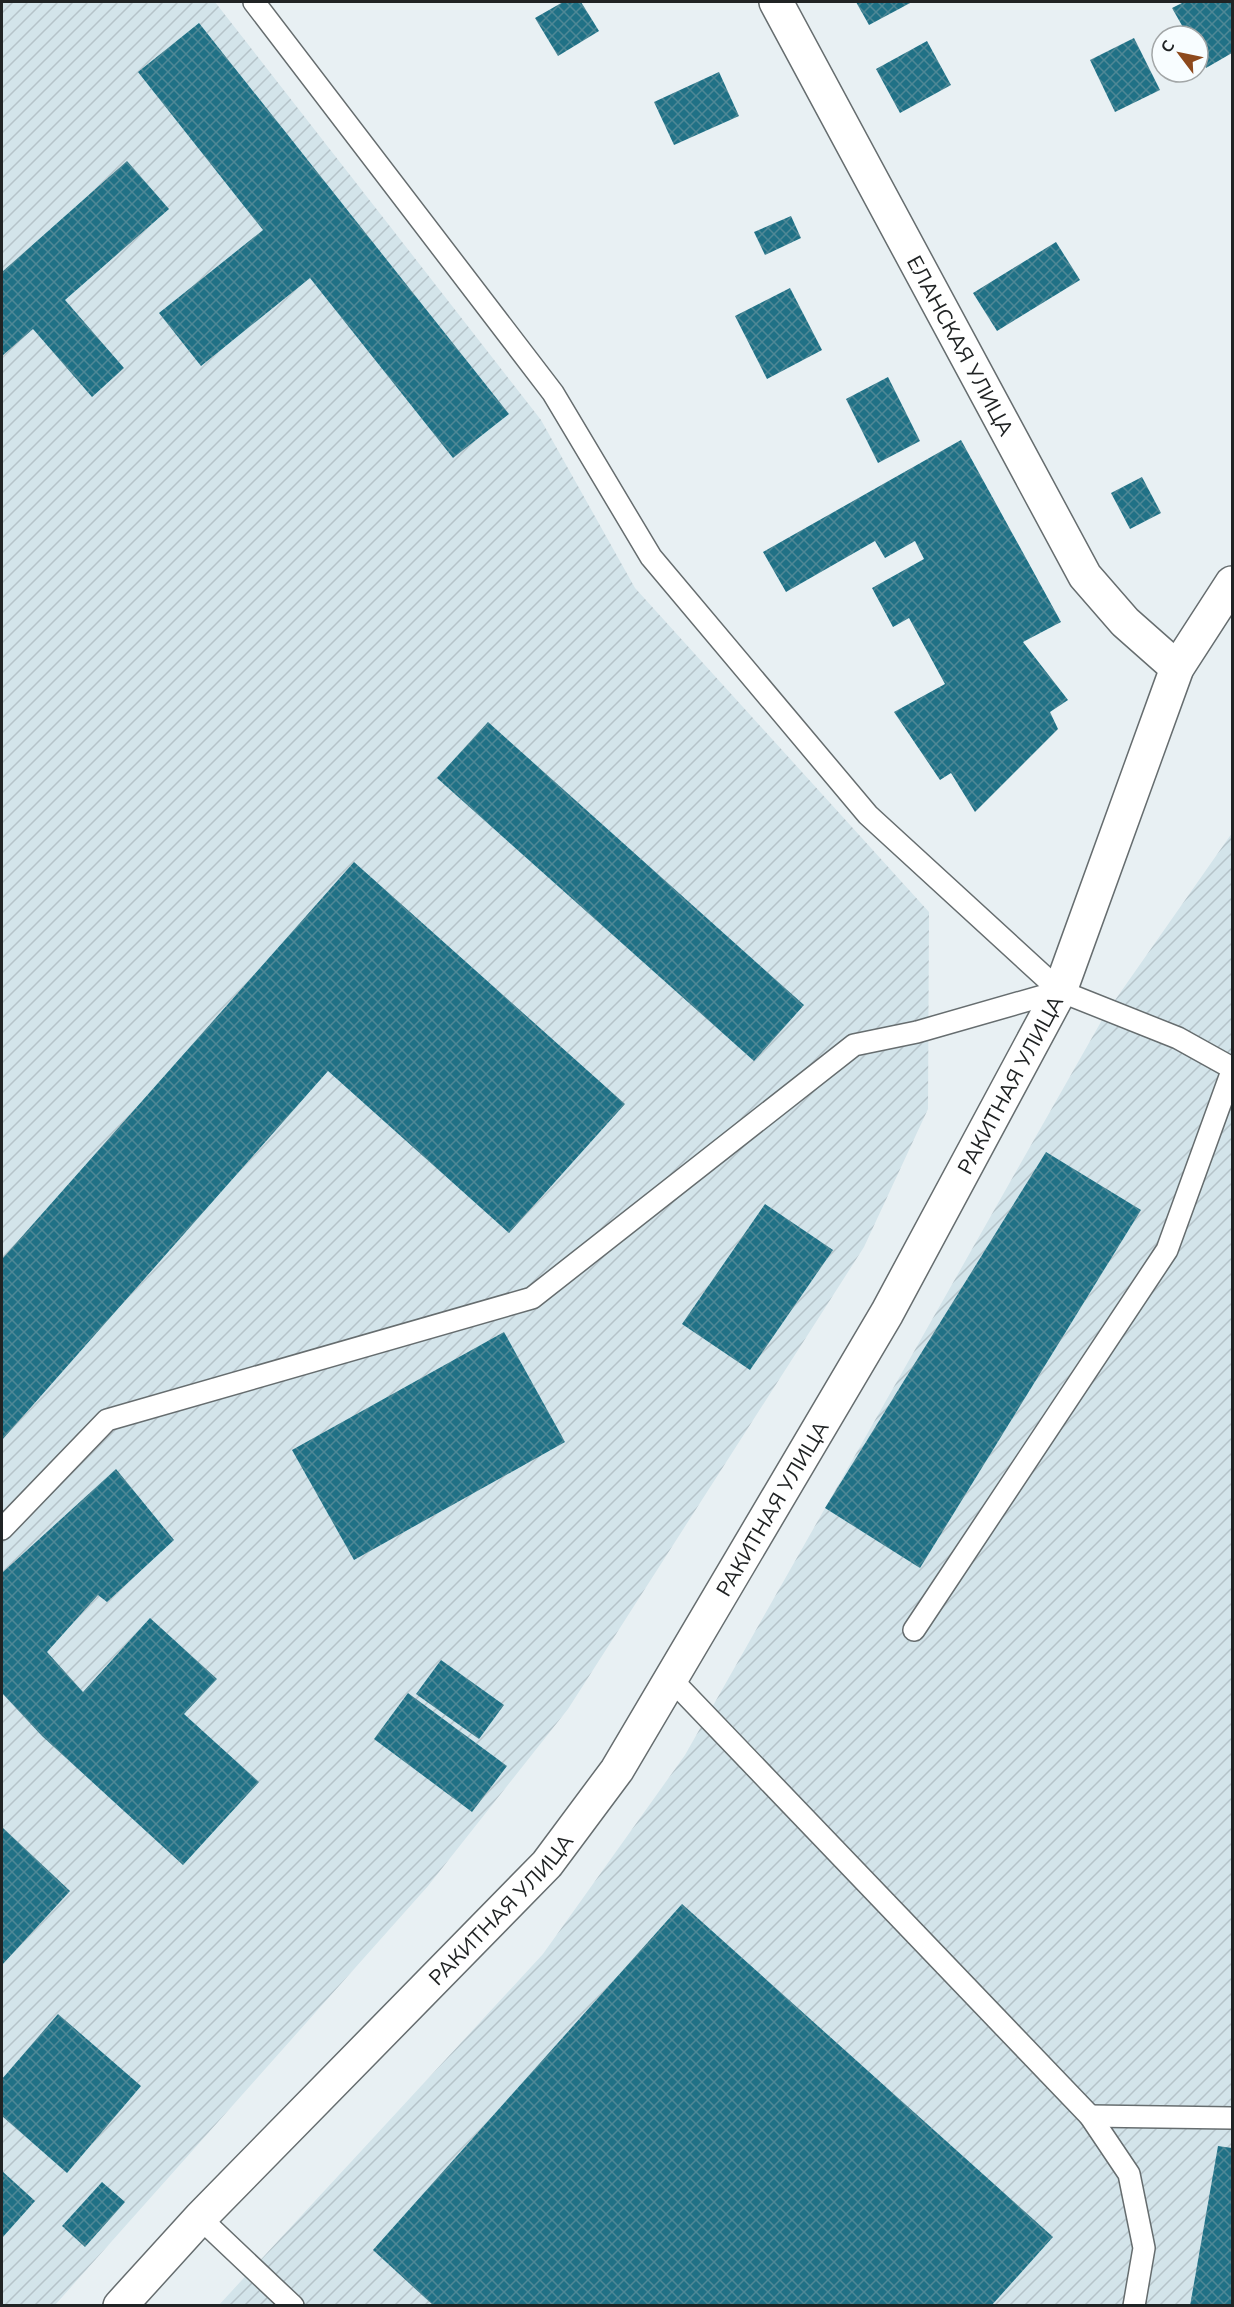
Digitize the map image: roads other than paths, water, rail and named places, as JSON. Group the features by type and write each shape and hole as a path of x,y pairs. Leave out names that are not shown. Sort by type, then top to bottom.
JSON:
{"street":[{"name":"ЕЛАНСКАЯ УЛИЦА","path":"776,2 1085,576 1125,622 1177,668"},
{"name":"РАКИТНАЯ УЛИЦА","path":"120,2306 200,2218 548,1864 617,1770 887,1313 1060,991 1177,668 1233,583"}],"lane":[{"path":"254,2 553,393 651,557 868,815 1060,991 1178,1038 1233,1069 1167,1250 914,1630"},
{"path":"2,1529 107,1420 532,1298 854,1045 917,1032 1060,991"},
{"path":"671,1679 1090,2116 1129,2174 1144,2248 1134,2306"},
{"path":"1090,2116 1233,2118"},
{"path":"200,2218 293,2306"}]}
